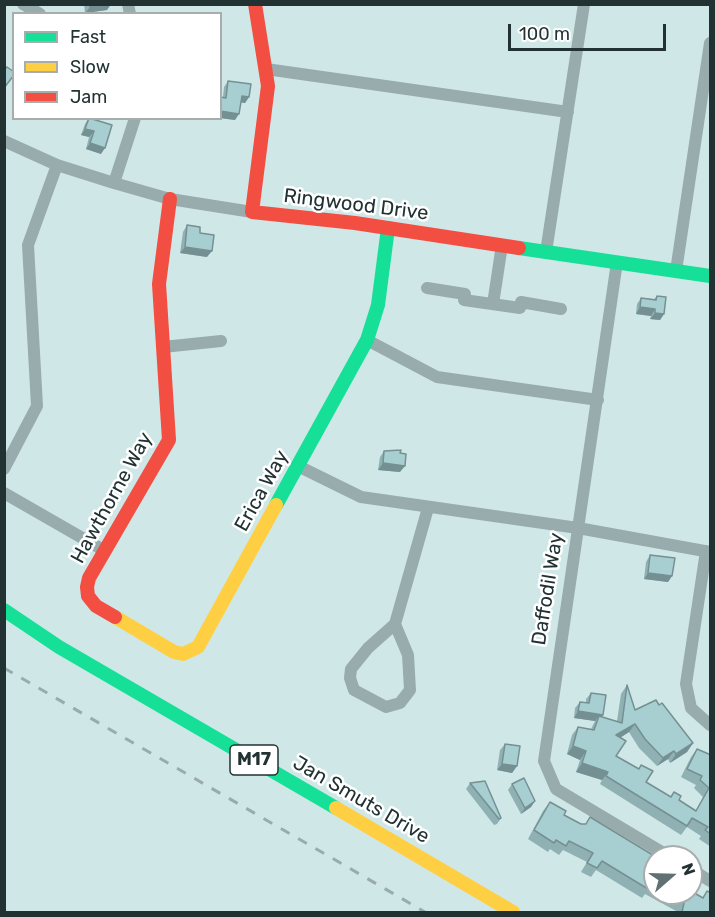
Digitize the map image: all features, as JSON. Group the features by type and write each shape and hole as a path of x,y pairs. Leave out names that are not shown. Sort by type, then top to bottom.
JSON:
{"street":[{"path":"23,4 37,12"},
{"path":"252,212 268,102 266,69 255,4"},
{"path":"546,252 584,4"},
{"path":"676,271 711,43"},
{"path":"266,69 568,112"},
{"path":"114,183 134,120"},
{"name":"Ringwood Drive","path":"4,141 57,165 170,199 252,212 388,228 711,276"},
{"path":"4,470 37,406 28,245 57,165"},
{"name":"Hawthorne Way","path":"88,596 89,578 169,440 159,275 170,199"},
{"name":"Erica Way","path":"88,596 96,606 174,652 191,652 198,647 367,340 378,305 388,228"},
{"path":"493,304 502,245"},
{"name":"Daffodil Way","path":"617,262 544,761 556,789 650,845"},
{"path":"427,288 465,294 464,300 520,308 521,302 561,309"},
{"path":"367,340 437,377 598,400"},
{"path":"163,347 221,341"},
{"path":"298,466 352,494 428,508 578,528 708,551 686,684 691,708 711,726"},
{"path":"4,494 105,551"},
{"path":"395,624 408,655 410,690 400,703 386,707 354,690 350,678 358,659 395,624 428,508"},
{"name":"Jan Smuts Drive","path":"4,610 59,647 513,912"}],"building":[{"path":"89,4 105,4 90,7"},
{"path":"7,67 12,71 12,78 4,88 4,70"},
{"path":"228,81 251,84 249,97 242,96 239,114 222,111 222,97 226,98"},
{"path":"88,120 112,125 105,148 90,143 94,131 85,129"},
{"path":"187,225 200,227 200,233 214,235 212,251 185,247"},
{"path":"657,296 666,297 664,314 655,313 655,309 640,307 641,298 656,300"},
{"path":"401,450 400,453 406,454 405,466 383,463 384,451"},
{"path":"650,555 675,558 672,576 648,573"},
{"path":"627,685 635,710 656,700 659,705 662,703 693,743 676,754 674,751 663,758 645,739 635,724 616,735 626,741 616,756 639,769 641,765 653,771 646,782 671,797 674,792 681,796 679,800 696,811 709,788 700,780 702,776 687,769 697,749 711,755 711,834 705,830 708,827 692,818 687,826 606,776 608,772 582,763 586,751 573,746 578,727 594,730 599,716 622,723"},
{"path":"591,693 606,695 603,715 578,711 580,702 589,703"},
{"path":"505,744 520,746 517,766 502,764"},
{"path":"524,778 535,801 525,808 512,784"},
{"path":"485,781 501,818 499,819 470,783"},
{"path":"550,802 566,811 564,815 581,824 586,824 590,817 643,849 643,886 602,861 597,868 587,863 593,853 569,841 566,846 556,840 554,843 534,830"},
{"path":"707,891 711,893 711,912 682,912 684,905 703,905 703,898"}],"railway":[{"path":"4,668 425,912"}],"traffic: fast":[{"path":"276,505 367,340 378,305 388,228"},
{"path":"519,248 710,276"},
{"path":"4,610 59,647 336,808"}],"traffic: slow":[{"path":"115,617 174,652 183,654 198,647 276,505"},
{"path":"336,808 513,912"}],"traffic: jam":[{"path":"255,4 268,86 252,212 355,223 519,248"},
{"path":"115,617 96,606 88,596 87,587 89,578 169,440 159,284 170,199"}]}
